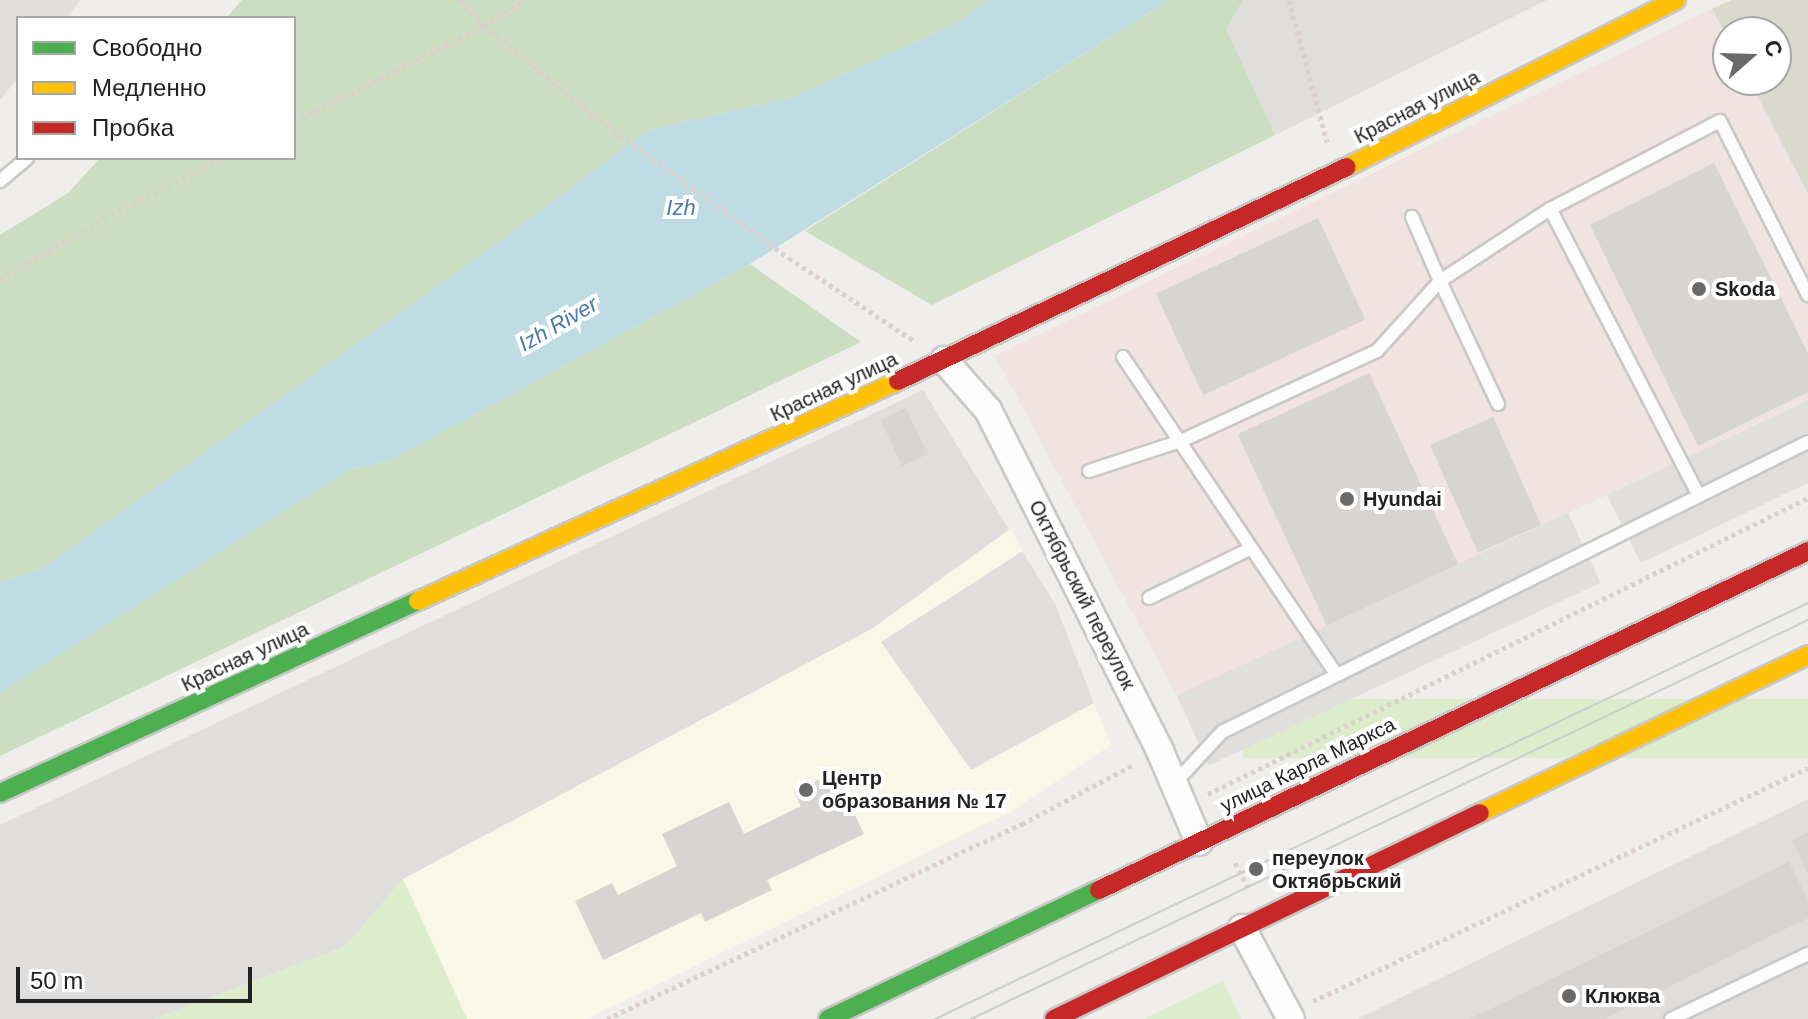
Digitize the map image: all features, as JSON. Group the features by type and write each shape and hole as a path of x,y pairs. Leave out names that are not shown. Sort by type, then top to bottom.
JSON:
{"main road":[{"name":"Красная улица","path":"0,793 944,360 1335,173 1676,0"},
{"name":"улица Карла Маркса","path":"828,1019 1808,551"},
{"path":"1054,1019 1808,655"}],"street":[{"name":"Октябрьский переулок","path":"944,360 988,410 1160,751 1199,842"},
{"path":"1242,928 1289,1016"}],"lane":[{"path":"1089,471 1181,441 1377,351 1440,281 1550,209 1720,121 1808,295"},
{"path":"0,181 25,160"},
{"path":"1550,209 1699,496"},
{"path":"1412,217 1498,404"},
{"path":"1123,357 1337,675"},
{"path":"1174,784 1222,732 1808,442"},
{"path":"1149,598 1252,548"},
{"path":"1671,1019 1808,954"}],"path":[{"path":"460,0 484,26 594,116 789,258 944,360"},
{"path":"296,121 484,26 524,0"},
{"path":"1289,0 1335,173"},
{"path":"0,280 104,219 220,160"},
{"path":"1204,796 1808,498"},
{"path":"607,1019 1022,824 1160,751"},
{"path":"1289,1016 1808,768"}],"shaded area":[{"path":"0,0 81,0 68,16 16,16 16,80 0,100"},
{"path":"1243,0 1547,0 1275,135 1225,29"},
{"path":"1731,0 1808,0 1808,194 1757,96 1792,96 1792,16 1716,16 1712,9"},
{"path":"1712,9 1716,16 1712,16 1712,96 1757,96 1808,194 1808,400 1178,698 995,356"},
{"path":"923,390 1055,604 1094,703 971,770 881,642 403,879 346,946 154,1019 0,1019 0,825"},
{"path":"1808,400 1808,483 1641,563 1607,495"},
{"path":"1568,513 1601,583 1209,765 1176,696"},
{"name":"Центр образования № 17","path":"1010,529 1023,551 881,642 971,770 1094,703 1111,745 1012,811 587,1019 467,1019 403,879 873,628"},
{"path":"1808,799 1808,1019 1357,1019"}],"green space":[{"path":"242,0 989,0 955,24 791,98 648,130 503,239 43,568 0,582 0,235 68,193 98,160 296,160 296,16 228,16"},
{"path":"1169,0 1243,0 1226,29 1275,135 932,305 805,231"},
{"path":"750,264 861,342 0,756 0,693 58,654 350,469 390,461"},
{"path":"1243,699 1808,699 1808,758 1243,758"},
{"path":"403,879 467,1019 154,1019 346,946"},
{"path":"1223,981 1241,1019 1143,1019"}],"water":[{"name":"Izh","path":"989,0 1169,0 750,264 390,461 350,469 0,693 0,582 43,568 503,239 648,130 791,98 955,24"}],"building":[{"name":"Skoda","path":"1714,163 1808,353 1808,392 1698,446 1590,225"},
{"path":"1318,218 1365,320 1203,395 1156,294"},
{"name":"Hyundai","path":"1369,373 1458,564 1327,626 1238,434"},
{"path":"906,408 928,454 902,466 881,420"},
{"path":"1493,417 1541,525 1478,553 1430,445"},
{"path":"834,772 864,834 767,880 772,890 705,922 701,913 603,960 575,901 612,883 618,895 677,866 662,834 729,802 744,834 801,806 794,792"},
{"path":"1808,833 1808,874 1792,840"},
{"path":"1789,862 1808,900 1808,918 1604,1019 1470,1019"}],"tram line":[{"path":"935,1019 1808,603"},
{"path":"971,1019 1808,620"}],"traffic: fast":[{"path":"0,793 418,601"},
{"path":"828,1019 1099,890"}],"traffic: slow":[{"path":"1347,167 1676,0"},
{"path":"418,601 898,381"},
{"path":"1480,813 1808,655"}],"traffic: jam":[{"path":"898,381 1347,167"},
{"path":"1099,890 1808,551"},
{"path":"1054,1019 1480,813"}],"place":[{"name":"Skoda","path":"1699,289"},
{"name":"Hyundai","path":"1347,499"},
{"name":"Центр образования № 17","path":"806,790"},
{"name":"переулок Октябрьский","path":"1256,869"},
{"name":"Клюква","path":"1569,996"}],"water label":[{"name":"Izh River","path":"558,324"}]}
